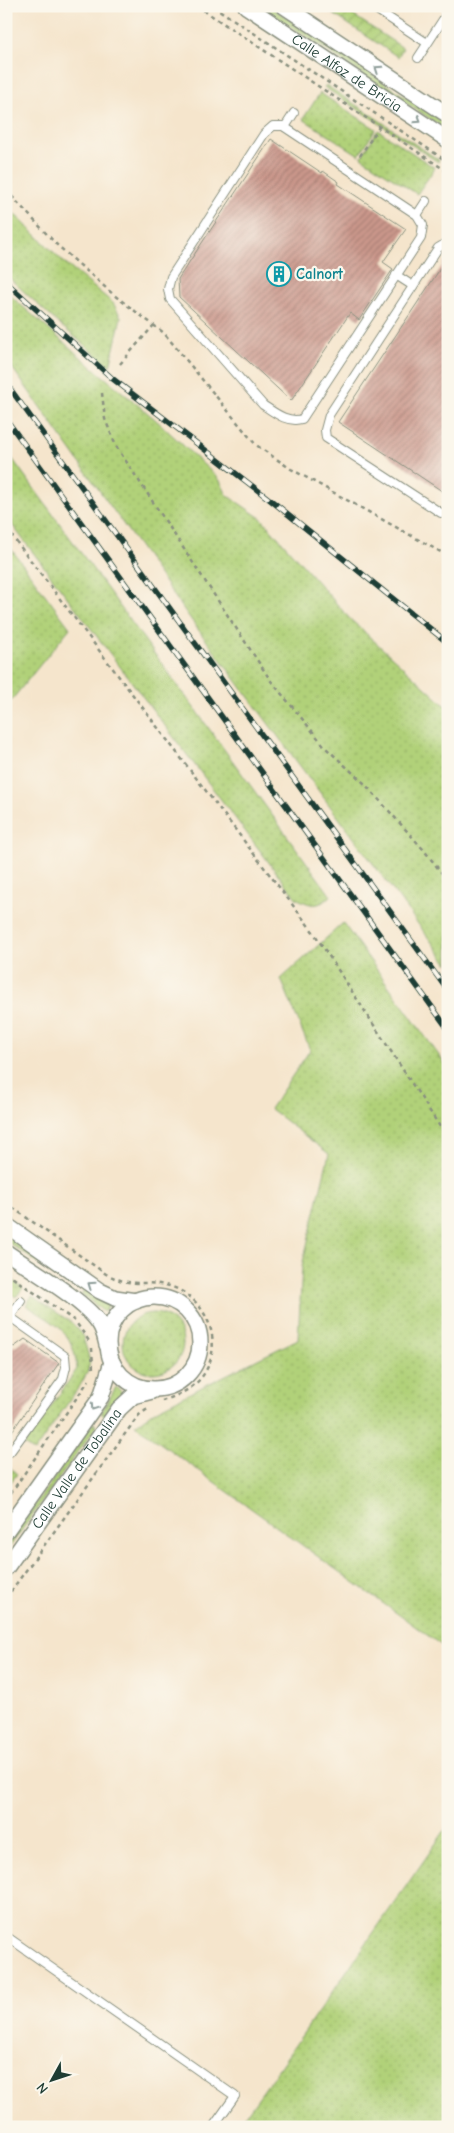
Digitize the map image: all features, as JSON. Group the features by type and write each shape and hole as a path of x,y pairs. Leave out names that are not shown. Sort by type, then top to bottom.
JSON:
{"street":[{"name":"Calle Alfoz de Bricia","path":"246,6 448,140"},
{"name":"Calle Alfoz de Bricia","path":"284,6 448,115"},
{"path":"6,1225 100,1291 115,1298 136,1302"},
{"path":"6,1252 70,1297 92,1315 104,1330 111,1358 117,1371 137,1386 163,1389 184,1379 194,1366 200,1349 197,1327 188,1312 170,1300 152,1298 136,1302 120,1313 113,1324 109,1334 111,1358"},
{"name":"Calle Valle de Tobalina","path":"6,1531 102,1397 111,1358"},
{"name":"Calle Valle de Tobalina","path":"6,1568 119,1409 132,1396 163,1389"}],"lane":[{"path":"371,6 428,43"},
{"path":"418,58 448,12"},
{"path":"285,127 294,113"},
{"path":"273,126 285,127 417,215 423,225 421,238 302,419 294,421 278,415 263,405 178,311 170,299 168,289 171,277 264,134 273,126"},
{"path":"417,215 426,201"},
{"path":"448,242 438,248 413,286 328,416 325,430 326,438 441,512 448,513"},
{"path":"396,275 413,286"},
{"path":"11,1453 63,1379 66,1362 65,1356 8,1316 21,1301"},
{"path":"6,1936 235,2096 213,2127"}],"path":[{"path":"197,6 448,172"},
{"path":"213,6 448,162"},
{"path":"360,156 379,127"},
{"path":"6,190 56,244 114,295 164,333 256,445 291,469 448,556"},
{"path":"120,364 154,325"},
{"path":"102,393 105,419 116,446 272,681 327,749 364,783 424,849 448,881"},
{"path":"6,528 314,933 448,1139"},
{"path":"6,1204 80,1256"}],"green space":[{"path":"260,6 269,6 448,125 448,131"},
{"path":"321,6 339,6 403,48 398,57"},
{"path":"326,85 439,160 438,162 324,87"},
{"path":"320,93 376,129 359,155 303,119"},
{"path":"378,130 435,168 417,194 361,157"},
{"path":"6,206 68,266 113,303 121,317 110,366 59,324 6,275"},
{"path":"6,292 155,419 219,479 227,495 262,519 350,619 448,708 448,964 197,628 6,359"},
{"path":"6,450 331,896 326,900 318,904 310,904 296,898 6,517"},
{"path":"6,542 70,628 6,707"},
{"path":"343,923 448,1068 448,1650 135,1425 156,1410 298,1339 302,1266 329,1154 270,1109 310,1050 281,979"},
{"path":"6,1235 73,1282 71,1286 6,1241"},
{"path":"6,1276 23,1288 16,1297 6,1291"},
{"path":"84,1290 109,1305 104,1312 81,1294"},
{"path":"32,1296 77,1328 83,1337 90,1361 88,1371 81,1384 34,1452 24,1445 77,1369 72,1345 62,1330 26,1305"},
{"path":"147,1313 159,1313 170,1318 178,1326 183,1337 181,1355 170,1368 159,1373 147,1373 136,1368 128,1360 123,1349 123,1337 128,1326 136,1318"},
{"path":"116,1387 123,1393 104,1416 101,1413"},
{"path":"93,1423 97,1426 6,1552 6,1545"},
{"path":"9,1467 17,1474 6,1488 6,1470"},
{"path":"448,1826 448,2127 237,2127 263,2091"}],"building":[{"name":"Calnort","path":"271,139 322,173 323,171 339,182 338,184 406,229 383,262 393,269 359,320 350,313 291,401 179,297 178,279"},
{"path":"448,257 448,495 338,422"},
{"path":"25,1339 59,1363 6,1440 6,1342 14,1347"}],"railway":[{"path":"6,282 113,379 273,502 448,643"},
{"path":"6,383 448,991"},
{"path":"6,419 448,1029"}],"place":[{"name":"Calnort","path":"279,274"}]}
